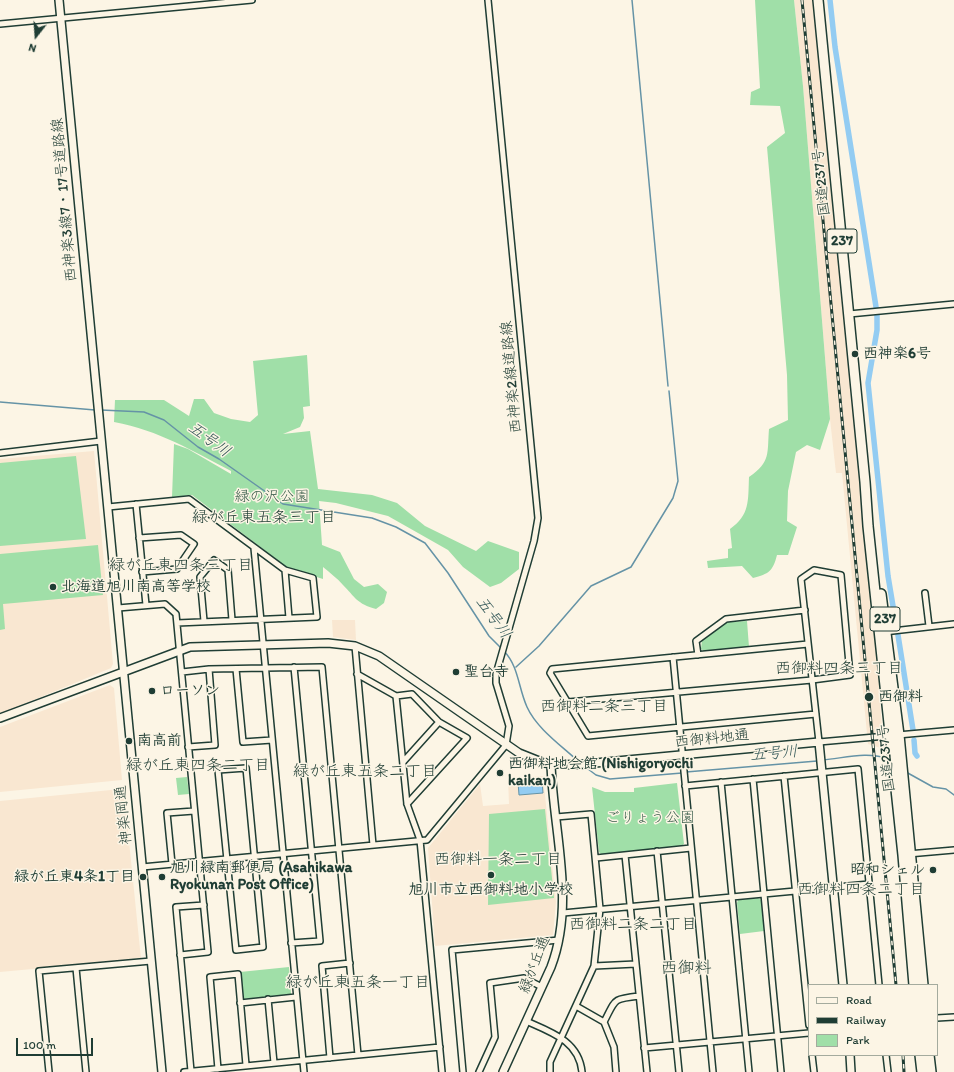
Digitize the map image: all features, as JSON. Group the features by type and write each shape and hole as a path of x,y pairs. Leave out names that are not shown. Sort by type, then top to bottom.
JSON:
{"highway":[{"name":"国道237号","path":"818,0 865,482 895,736 901,758 903,775 914,984"},
{"name":"国道237号","path":"895,736 892,754 923,984"},
{"path":"920,1056 922,1072"},
{"path":"929,1056 931,1072"}],"street":[{"name":"西神楽3線7・17号道路線","path":"59,0 101,442"},
{"path":"0,24 252,0"},
{"name":"西神楽2線道路線","path":"488,0 538,518 534,541 501,657 496,683 509,726 506,745"},
{"path":"849,314 954,304"},
{"path":"0,453 101,442 108,507 189,499 285,570 313,578 317,617 177,623"},
{"path":"136,504 146,605"},
{"name":"神楽岡通","path":"108,507 162,1072"},
{"path":"139,538 181,535 194,544 177,569 142,572"},
{"path":"254,548 304,1072"},
{"path":"204,621 200,577 214,560 228,570 232,620"},
{"path":"285,570 289,618"},
{"path":"568,702 812,680 850,675 841,575 814,570 801,579 804,610 808,644 812,680 816,714 822,769 843,984"},
{"path":"925,593 929,626"},
{"path":"118,608 165,604 176,614 208,952 180,955"},
{"path":"698,655 696,640 726,619 804,610"},
{"path":"883,632 954,624"},
{"path":"0,718 179,650 201,646 328,643 355,646 379,656 506,745 532,759 551,764"},
{"path":"808,644 552,668 550,673 588,736 816,714"},
{"path":"355,646 372,845"},
{"path":"673,657 713,1072"},
{"path":"182,672 209,669 322,667 358,1055"},
{"path":"291,943 320,941 294,668"},
{"path":"188,748 215,745 209,669"},
{"path":"236,669 243,742 272,740"},
{"path":"357,674 396,696 412,694 439,722 468,738 407,804"},
{"path":"396,696 407,804 420,840 442,1072"},
{"path":"403,762 439,722"},
{"path":"819,742 954,730"},
{"name":"西御料地通","path":"551,764 574,765 819,742"},
{"path":"142,867 427,840 506,745"},
{"name":"緑が丘通","path":"503,1072 556,954 559,940 563,913 551,764"},
{"path":"246,768 254,856 263,947 236,950 218,770 246,768"},
{"path":"685,786 784,776 822,769 858,769 879,984"},
{"path":"784,776 808,1015"},
{"path":"753,779 781,1072"},
{"path":"721,782 749,1072"},
{"path":"172,864 167,813 194,811"},
{"path":"550,1072 550,1062 594,966 600,909 591,814 556,817"},
{"path":"596,858 691,848"},
{"path":"906,854 954,850"},
{"path":"657,851 678,1072"},
{"path":"626,855 646,1072"},
{"path":"563,913 869,884"},
{"path":"191,1071 176,907 204,905"},
{"path":"463,1072 452,950 559,940"},
{"path":"49,1072 39,971 151,961"},
{"path":"330,1058 322,966 350,963"},
{"path":"594,966 636,964"},
{"path":"76,968 86,1072"},
{"path":"218,1068 210,977 238,974 246,1066"},
{"path":"479,1072 496,1037 490,983 524,978 542,987"},
{"path":"604,1022 615,1000 619,998 639,996"},
{"path":"240,1002 296,997"},
{"path":"268,999 274,1063"},
{"path":"576,1006 604,1022 614,1047 616,1072"},
{"path":"938,1018 954,1017"},
{"path":"526,1021 561,1037 579,1056 582,1072"},
{"path":"644,1048 808,1033"},
{"path":"184,1072 440,1047"},
{"path":"812,1056 814,1072"},
{"path":"850,1056 851,1072"},
{"path":"886,1056 888,1072"}],"shaded area":[{"path":"794,0 814,0 880,675 879,692 884,749 868,744 842,473 836,473 830,419 803,86"},
{"name":"北海道旭川南高等学校","path":"94,451 113,664 111,668 0,714 0,459"},
{"path":"332,620 355,620 356,640 333,637"},
{"path":"110,685 114,688 122,780 0,792 0,727"},
{"name":"旭川市立西御料地小学校","path":"543,776 556,902 553,935 435,946 428,848 480,784 483,806 509,804 508,779"},
{"path":"121,789 124,792 141,959 0,972 0,801"}],"green space":[{"path":"755,0 794,0 803,86 830,419 820,450 807,445 796,452 788,491 787,521 797,527 788,555 777,555 774,565 770,571 753,578 742,566 708,568 707,561 728,558 728,549 732,548 730,529 737,524 745,513 748,500 749,477 761,467 764,462 768,451 769,429 788,420 787,375 767,147 785,133 780,106 750,105 751,92 760,88"},
{"name":"緑の沢公園","path":"307,355 310,406 303,407 304,418 300,427 283,434 310,431 318,489 372,495 397,503 425,526 476,551 488,541 519,552 519,569 501,583 490,587 463,567 448,550 388,516 336,503 319,501 322,545 340,552 354,579 364,587 378,584 387,592 384,603 376,609 370,607 357,600 323,567 323,579 288,568 192,495 172,497 174,444 188,449 231,474 231,471 175,442 161,436 146,430 114,422 115,400 164,400 189,416 194,399 204,399 214,413 231,419 250,422 258,415 253,361"},
{"path":"76,456 86,539 0,546 0,463"},
{"path":"98,545 103,595 3,604 5,629 0,630 0,554"},
{"path":"747,621 749,647 704,651 701,649 702,640 728,622"},
{"path":"187,777 189,794 178,795 176,778"},
{"name":"ごりょう公園","path":"677,783 684,844 681,846 602,855 599,852 592,787 605,792 634,792 634,788"},
{"path":"545,809 554,898 488,905 489,814"},
{"path":"758,898 761,900 764,931 740,934 738,900"},
{"path":"289,967 291,994 243,999 240,972"}],"water":[{"path":"542,780 543,793 519,795 518,782"}],"waterway":[{"path":"632,0 668,386"},
{"path":"830,0 835,47 876,307"},
{"path":"877,314 877,330 868,383 888,576 896,624"},
{"path":"516,667 539,646 591,586 631,567 673,498 678,481 669,391"},
{"name":"五号川","path":"0,402 95,410"},
{"name":"五号川","path":"101,410 144,412 164,420 198,447 219,459 283,504 372,518 396,527 425,543 448,573 489,636 501,648"},
{"path":"898,635 913,730"},
{"name":"五号川","path":"504,651 513,664 524,700 531,715 550,737 579,762"},
{"path":"914,740 915,753 917,756"},
{"name":"五号川","path":"823,760 864,755 889,759"},
{"name":"五号川","path":"686,772 817,761"},
{"name":"五号川","path":"584,766 596,775 610,779 682,773"},
{"name":"五号川","path":"906,772 933,787 946,789 954,795"}],"railway":[{"path":"802,0 896,984"},
{"path":"903,1056 904,1072"}],"place":[{"name":"西神楽6号","path":"855,354"},
{"name":"北海道旭川南高等学校","path":"53,587"},
{"name":"聖台寺","path":"456,672"},
{"name":"ローソン","path":"152,691"},
{"name":"西御料","path":"869,697"},
{"name":"南高前","path":"129,741"},
{"name":"西御料地会館 (Nishigoryochi kaikan)","path":"500,773"},
{"name":"昭和シェル","path":"933,870"},
{"name":"旭川市立西御料地小学校","path":"491,875"},
{"name":"緑が丘東4条1丁目","path":"143,877"},
{"name":"旭川緑南郵便局 (Asahikawa Ryokunan Post Office)","path":"162,877"}],"district":[{"name":"緑が丘東五条三丁目","path":"264,518"},
{"name":"緑が丘東四条三丁目","path":"181,566"},
{"name":"西御料四条三丁目","path":"839,669"},
{"name":"西御料二条三丁目","path":"604,707"},
{"name":"緑が丘東四条二丁目","path":"198,766"},
{"name":"緑が丘東五条二丁目","path":"365,772"},
{"name":"西御料一条二丁目","path":"498,860"},
{"name":"西御料四条二丁目","path":"861,890"},
{"name":"西御料二条二丁目","path":"633,925"},
{"name":"西御料","path":"686,969"},
{"name":"緑が丘東五条一丁目","path":"358,983"}]}
